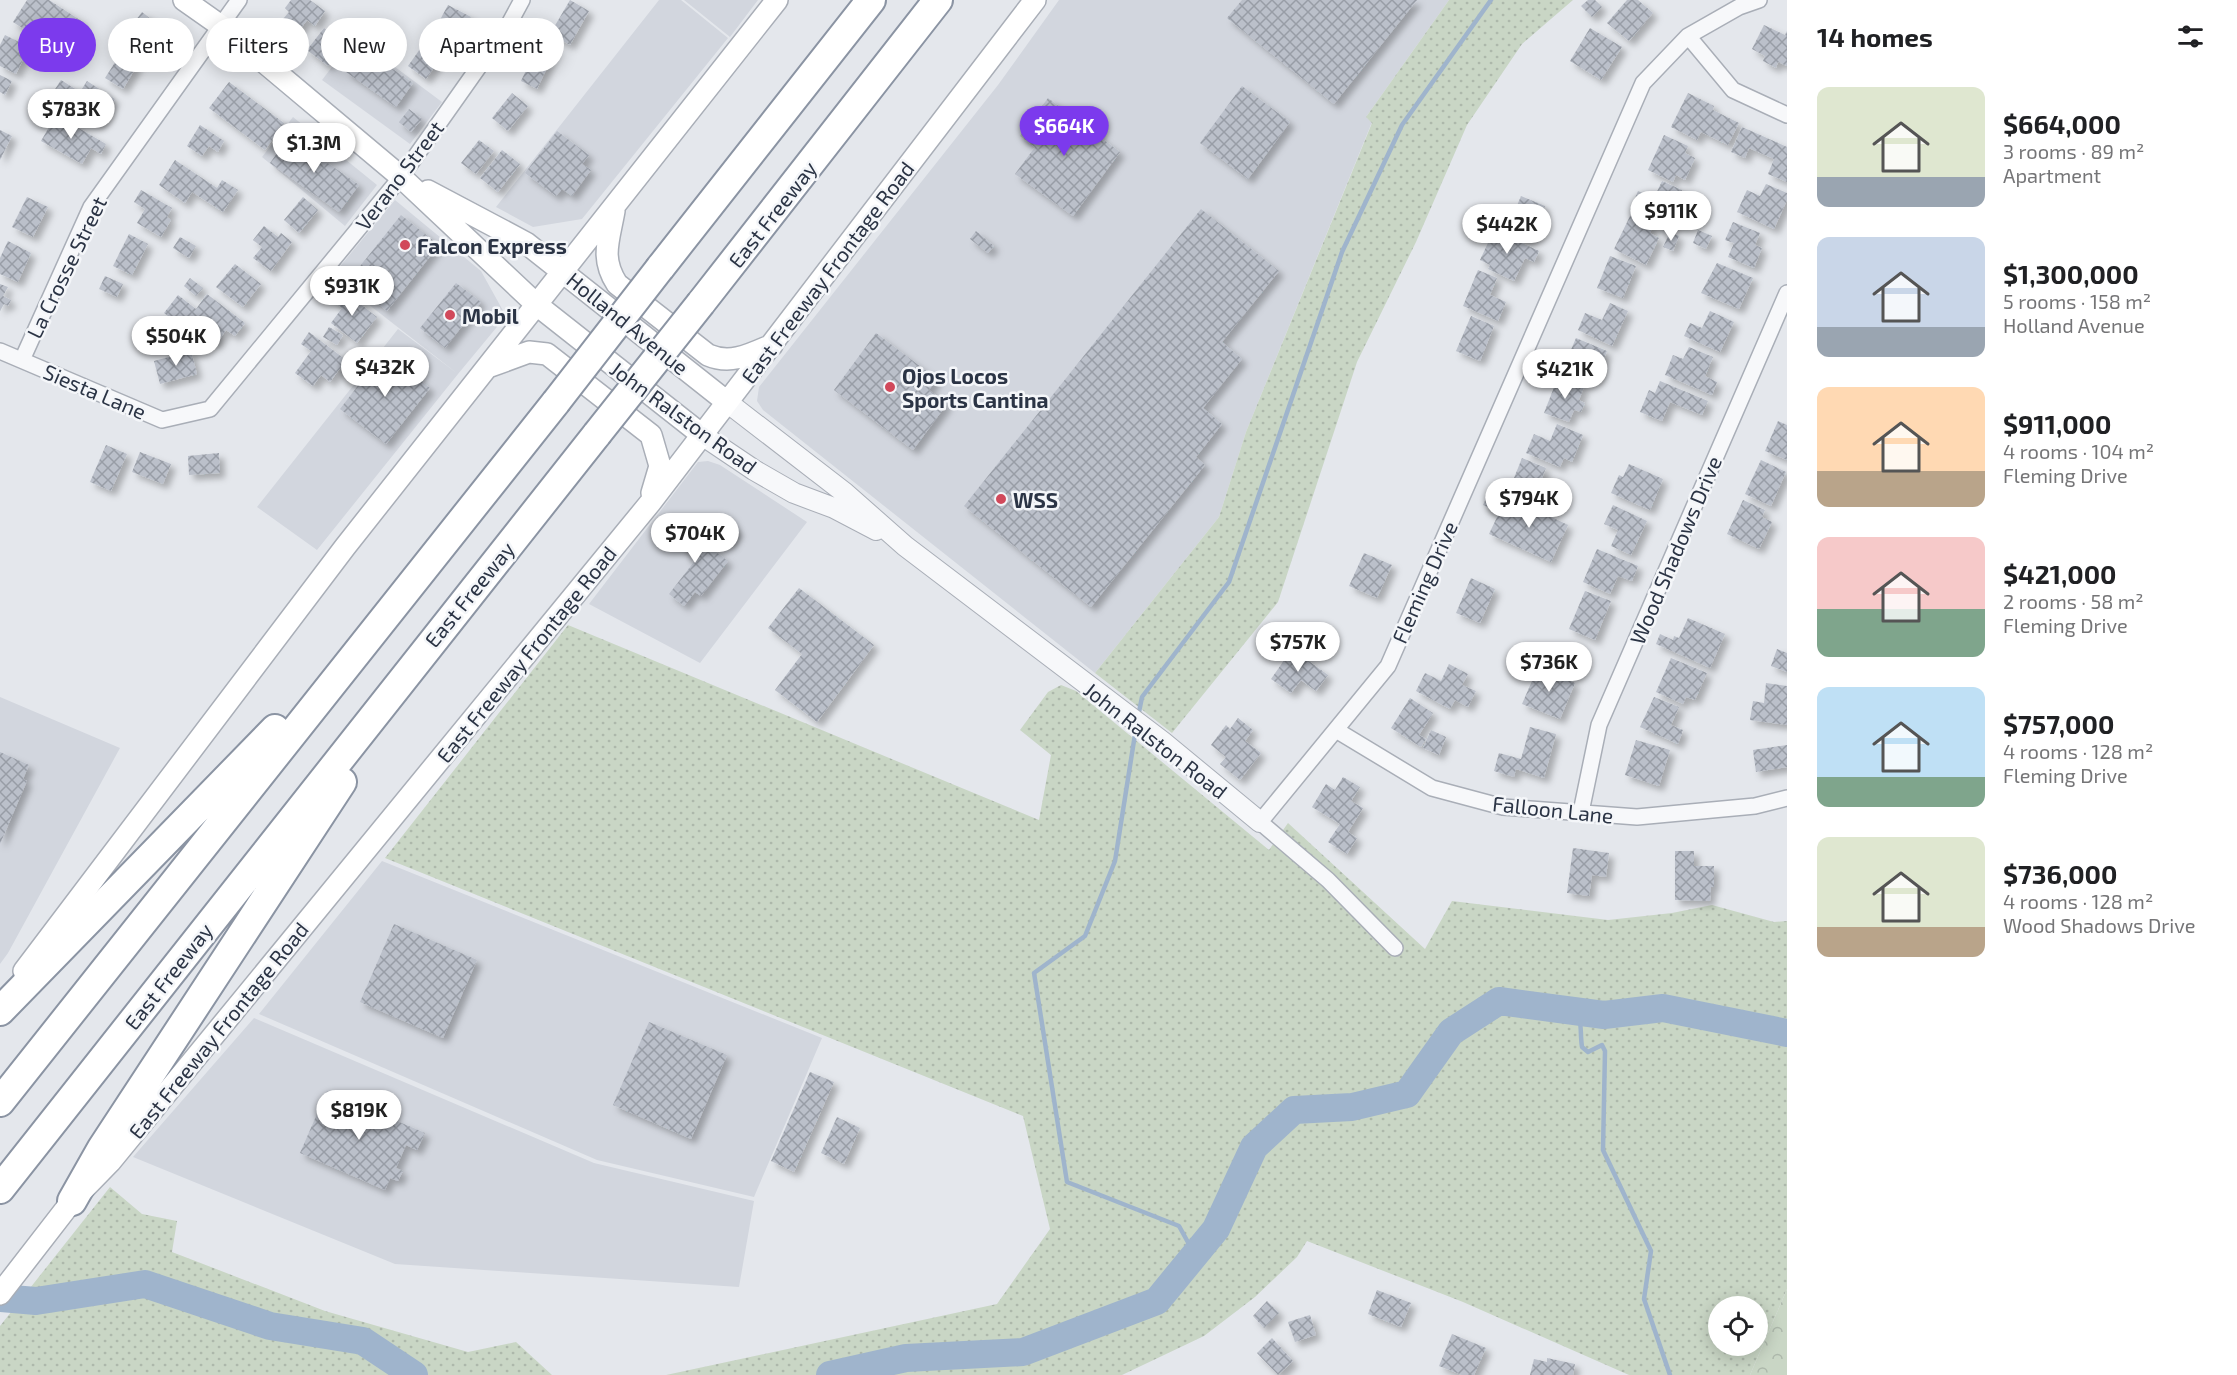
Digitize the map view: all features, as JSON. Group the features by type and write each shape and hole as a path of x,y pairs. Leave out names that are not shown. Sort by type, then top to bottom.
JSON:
{"highway":[{"path":"0,1102 556,402 871,0"},
{"name":"East Freeway","path":"0,1189 938,0"},
{"path":"0,1011 383,618"},
{"path":"72,1201 102,1148 450,618"}],"main road":[{"name":"Holland Avenue","path":"184,0 210,18"},
{"path":"0,1003 345,547 777,0"},
{"name":"East Freeway Frontage Road","path":"0,1294 72,1201 110,1162 650,502 773,345 1035,0"},
{"name":"Holland Avenue","path":"276,72 401,177 537,305"},
{"name":"Holland Avenue","path":"401,177 526,243 727,402"},
{"path":"614,208 606,255 609,272 617,284 716,359 739,358 773,345"},
{"name":"John Ralston Road","path":"537,305 702,435"},
{"path":"488,367 529,352 547,354 651,435 660,466 650,502"}],"street":[{"name":"La Crosse Street","path":"227,18 239,0"},
{"name":"Verano Street","path":"191,414 210,409 401,177 509,24 522,0"},
{"name":"Fleming Drive","path":"1260,822 1388,666 1643,83 1688,36 1738,7 1759,0"},
{"path":"1688,36 1733,90 1787,115"},
{"name":"La Crosse Street","path":"22,360 91,207 206,47"},
{"name":"Wood Shadows Drive","path":"1581,812 1599,725 1787,293"},
{"name":"Siesta Lane","path":"0,351 162,420 191,414"},
{"name":"John Ralston Road","path":"727,402 845,493 904,546 1162,742 1260,822 1328,880 1395,948"},
{"name":"John Ralston Road","path":"702,435 754,470 794,493 834,508 904,546"},
{"name":"Falloon Lane","path":"1336,730 1432,788 1503,807 1637,817 1755,807 1787,798"}],"shaded area":[{"path":"659,0 681,0 728,38 582,219 533,227 496,207"},
{"path":"684,0 758,0 730,37"},
{"path":"1059,0 1449,0 1366,117 1372,122 1246,432 1219,517 1095,673 763,410 757,401 759,387 998,85"},
{"path":"328,72 402,72 442,102 410,144 322,80"},
{"path":"293,117 377,185 345,226 262,157"},
{"path":"395,200 481,271 506,316 458,374 332,276"},
{"path":"398,329 458,374 317,550 257,507"},
{"path":"708,461 720,465 807,522 700,663 589,604 698,462"},
{"path":"0,697 120,748 0,964"},
{"path":"382,861 822,1038 754,1197 597,1160 259,1014"},
{"path":"254,1018 594,1163 754,1201 739,1287 395,1264 133,1157"}],"green space":[{"path":"1449,0 1573,0 1522,44 1467,125 1416,242 1357,362 1278,602 1172,733 1095,673 1219,517 1246,432 1372,123 1366,117"},
{"path":"568,625 1039,820 1051,755 1020,730 1048,692 1061,685 1076,691 1269,850 1288,823 1425,949 1452,901 1608,920 1672,913 1712,905 1774,922 1787,921 1787,1289 1768,1333 1768,1296 1708,1296 1708,1356 1758,1356 1750,1375 1629,1375 1463,1302 1307,1241 1297,1257 1255,1297 1204,1336 1122,1375 666,1375 997,1304 1050,1229 1023,1116 385,858"},
{"path":"110,1187 142,1214 177,1221 172,1252 325,1311 468,1352 516,1342 552,1375 0,1375 0,1326"},
{"path":"1787,1289 1787,1375 1750,1375 1758,1356 1768,1356 1768,1333"}],"building":[{"path":"27,0 49,0 77,18 18,18 18,25 13,22"},
{"path":"291,0 310,0 325,11 315,26 309,22 309,18 284,18 289,12 285,8"},
{"path":"570,0 589,11 570,45 564,42 564,18 559,18"},
{"path":"1242,0 1417,0 1334,104 1227,18"},
{"path":"1588,0 1595,0 1602,7 1592,17 1581,6"},
{"path":"1627,0 1638,0 1653,13 1629,41 1607,23"},
{"path":"448,5 471,17 470,18 441,18"},
{"path":"142,12 150,18 138,18"},
{"path":"1764,25 1785,35 1787,31 1787,66 1778,62 1776,68 1763,61 1765,56 1752,49"},
{"path":"1590,28 1622,47 1601,80 1570,61"},
{"path":"321,32 321,61 309,52 309,47"},
{"path":"5,35 18,42 16,74 0,66 0,45"},
{"path":"419,50 419,72 431,72 426,79 408,66"},
{"path":"109,72 133,72 123,89 105,78"},
{"path":"346,72 397,72 413,83 396,107"},
{"path":"525,72 545,72 537,89 521,81"},
{"path":"0,75 12,81 5,95 0,92"},
{"path":"61,80 80,92 87,81 115,99 98,124 84,114 79,121 48,100"},
{"path":"229,82 284,123 265,150 209,108"},
{"path":"1242,86 1290,122 1248,179 1200,143"},
{"path":"512,93 528,106 508,131 492,118"},
{"path":"1688,93 1714,106 1713,110 1739,123 1728,145 1701,132 1697,140 1671,127"},
{"path":"1048,98 1120,152 1073,216 1015,174 1035,147 1020,136"},
{"path":"409,109 422,119 411,132 399,122"},
{"path":"56,115 106,144 101,154 91,148 82,164 41,141"},
{"path":"200,125 224,141 218,152 209,146 202,156 187,146"},
{"path":"1742,127 1787,147 1787,182 1768,174 1774,159 1749,148 1745,158 1731,152"},
{"path":"0,130 12,136 0,160"},
{"path":"557,131 589,155 582,164 591,170 572,196 562,189 556,196 525,173"},
{"path":"1664,135 1688,146 1685,153 1695,158 1685,180 1676,175 1673,182 1648,170"},
{"path":"289,136 359,185 339,212 270,163"},
{"path":"479,140 494,151 476,174 461,163"},
{"path":"502,150 520,164 498,192 480,178"},
{"path":"175,160 217,188 222,180 238,190 223,212 192,192 185,203 159,185"},
{"path":"1662,181 1682,190 1675,206 1684,210 1678,223 1669,219 1666,227 1630,210 1638,191 1654,198"},
{"path":"1766,184 1787,193 1787,200 1774,229 1737,212 1747,190 1760,196"},
{"path":"141,190 172,208 167,217 171,220 161,237 137,223 145,209 134,202"},
{"path":"1521,196 1545,206 1530,240 1504,229"},
{"path":"27,197 48,207 33,237 12,227"},
{"path":"303,197 318,210 299,233 284,220"},
{"path":"1201,209 1279,271 1222,342 1242,359 1203,408 1222,424 1196,457 1205,465 1091,607 964,506"},
{"path":"401,215 439,245 387,311 349,280"},
{"path":"1630,216 1653,226 1650,233 1659,238 1646,265 1614,249"},
{"path":"1733,222 1760,233 1755,245 1762,248 1754,268 1728,257 1734,243 1725,240"},
{"path":"264,226 278,237 281,233 292,242 271,271 253,258 262,247 253,240"},
{"path":"1494,230 1539,251 1534,262 1525,258 1514,281 1488,269 1490,265 1480,260"},
{"path":"1698,230 1712,236 1706,249 1693,243"},
{"path":"976,231 994,246 988,253 970,239"},
{"path":"1670,232 1679,236 1673,251 1663,247"},
{"path":"129,234 148,244 132,275 113,266"},
{"path":"180,237 196,246 189,258 173,248"},
{"path":"8,241 31,253 18,282 0,274 0,258"},
{"path":"1610,256 1636,266 1623,298 1597,288"},
{"path":"1717,263 1753,278 1739,309 1701,293"},
{"path":"235,264 261,284 243,307 216,287"},
{"path":"1478,270 1497,278 1490,295 1506,302 1498,321 1463,306"},
{"path":"105,276 123,284 117,297 99,289"},
{"path":"190,278 203,288 196,296 184,286"},
{"name":"Mobil","path":"456,283 481,302 445,348 420,328"},
{"path":"0,284 8,287 3,296 11,300 8,306 4,304 0,311"},
{"path":"341,289 377,317 357,343 331,323 342,308 332,301"},
{"path":"207,294 245,323 235,336 226,330 216,345 190,326 187,330 164,313 178,295 196,309"},
{"path":"1610,303 1628,311 1612,346 1578,330 1585,313 1602,320"},
{"path":"1710,311 1734,322 1720,352 1684,336 1690,323 1702,328"},
{"path":"1471,316 1494,326 1480,361 1456,351"},
{"path":"329,327 343,335 337,345 323,337"},
{"path":"309,332 346,360 330,382 321,375 313,386 295,373 311,351 301,344"},
{"path":"876,333 937,379 929,390 947,404 913,450 834,390"},
{"path":"1576,338 1607,351 1596,379 1588,375 1585,381 1562,371"},
{"path":"1689,347 1713,357 1705,376 1717,382 1712,395 1665,375 1673,355 1683,359"},
{"path":"191,351 197,374 160,384 154,361"},
{"path":"384,352 430,388 386,444 340,409"},
{"path":"1558,377 1584,387 1579,400 1585,403 1581,412 1574,410 1569,422 1544,413"},
{"path":"1660,381 1708,401 1702,415 1670,402 1662,421 1640,412 1649,390 1655,393"},
{"path":"1778,421 1787,425 1787,460 1765,451"},
{"path":"1557,424 1583,435 1572,462 1564,458 1560,467 1526,453 1534,434 1550,441"},
{"path":"106,445 127,454 111,491 90,482"},
{"path":"140,452 171,464 163,484 132,472"},
{"path":"219,453 220,473 189,475 188,456"},
{"path":"1522,458 1546,468 1541,481 1551,485 1545,499 1536,495 1532,503 1508,493"},
{"path":"1761,460 1786,472 1771,506 1745,494"},
{"path":"1629,464 1663,479 1650,510 1611,493 1619,475 1623,477"},
{"path":"1490,490 1505,497 1498,512 1483,505"},
{"path":"1507,496 1568,525 1551,562 1489,534"},
{"path":"1743,500 1765,510 1762,517 1772,522 1759,549 1727,534"},
{"path":"1613,505 1647,521 1631,555 1611,546 1618,530 1604,524"},
{"path":"673,519 728,561 701,596 695,592 684,606 669,594 697,558 663,532"},
{"path":"725,519 739,531 729,544 714,533"},
{"path":"1597,549 1638,566 1632,581 1618,576 1610,594 1583,582"},
{"path":"1364,553 1392,565 1377,598 1349,586"},
{"path":"1471,578 1495,589 1480,623 1456,613"},
{"path":"799,588 874,645 817,722 775,690 802,654 768,628"},
{"path":"1585,591 1611,601 1595,640 1569,629"},
{"path":"1688,618 1725,634 1710,668 1656,644 1660,634 1673,640 1674,636 1679,638"},
{"path":"1292,649 1328,675 1316,691 1301,680 1291,693 1271,679"},
{"path":"1777,649 1787,653 1787,672 1771,666"},
{"path":"1671,658 1707,673 1695,700 1686,697 1683,704 1656,692"},
{"path":"1449,664 1468,674 1462,685 1476,691 1468,707 1455,700 1450,709 1416,691 1425,673 1441,681"},
{"path":"1538,667 1575,683 1560,719 1522,704"},
{"path":"1766,683 1787,686 1787,725 1750,720 1753,701 1764,703"},
{"path":"1654,697 1679,707 1671,725 1683,730 1678,744 1640,727"},
{"path":"1410,698 1433,713 1419,735 1426,739 1421,747 1391,728"},
{"path":"1238,718 1253,730 1245,741 1261,753 1240,780 1220,764 1226,757 1211,745 1226,725 1230,729"},
{"path":"1530,727 1556,734 1544,778 1516,769 1514,777 1494,771 1499,753 1521,759"},
{"path":"1431,730 1446,737 1439,755 1423,748"},
{"path":"1636,740 1670,750 1659,786 1625,775"},
{"path":"1787,745 1787,767 1756,772 1753,750"},
{"path":"0,752 29,765 23,779 27,781 0,844"},
{"path":"1343,777 1360,787 1351,801 1363,808 1348,832 1357,838 1347,854 1328,842 1340,824 1312,807 1326,784 1335,790"},
{"path":"1573,848 1609,853 1606,877 1592,875 1589,896 1567,893"},
{"path":"1675,851 1694,851 1694,866 1714,866 1714,887 1711,887 1710,901 1675,900"},
{"path":"394,924 477,960 443,1038 360,1002"},
{"path":"649,1022 727,1055 691,1139 613,1105"},
{"path":"810,1072 834,1082 794,1172 771,1161"},
{"path":"327,1091 425,1133 417,1150 406,1145 396,1168 403,1171 398,1181 390,1178 385,1190 300,1153"},
{"path":"837,1117 860,1128 844,1164 821,1153"},
{"path":"1377,1290 1411,1303 1401,1327 1368,1314"},
{"path":"1267,1301 1279,1313 1264,1328 1253,1316"},
{"path":"1310,1315 1316,1335 1295,1342 1288,1322"},
{"path":"1452,1334 1486,1348 1474,1375 1462,1375 1439,1366"},
{"path":"1272,1338 1293,1361 1278,1375 1257,1353"},
{"path":"1547,1358 1575,1364 1573,1375 1530,1375 1534,1359 1547,1362"}],"waterway":[{"path":"1138,717 1142,697 1229,582 1342,252 1402,125 1491,0"},
{"path":"1136,728 1115,861 1085,936 1034,973 1067,1182 1179,1226 1195,1255"},
{"path":"830,1375 906,1358 1023,1352 1157,1301 1216,1229 1254,1147 1294,1110 1352,1107 1407,1094 1451,1032 1499,1001 1604,1015 1663,1008 1787,1033"},
{"path":"1578,1012 1582,1047 1588,1052 1602,1045 1605,1051 1603,1150 1651,1251 1644,1299 1670,1375"},
{"path":"0,1298 36,1301 145,1284 270,1326 363,1341 414,1375"}],"place":[{"name":"Falcon Express","path":"405,245"},
{"name":"Mobil","path":"450,315"},
{"name":"Ojos Locos Sports Cantina","path":"890,387"},
{"name":"WSS","path":"1001,499"}]}
